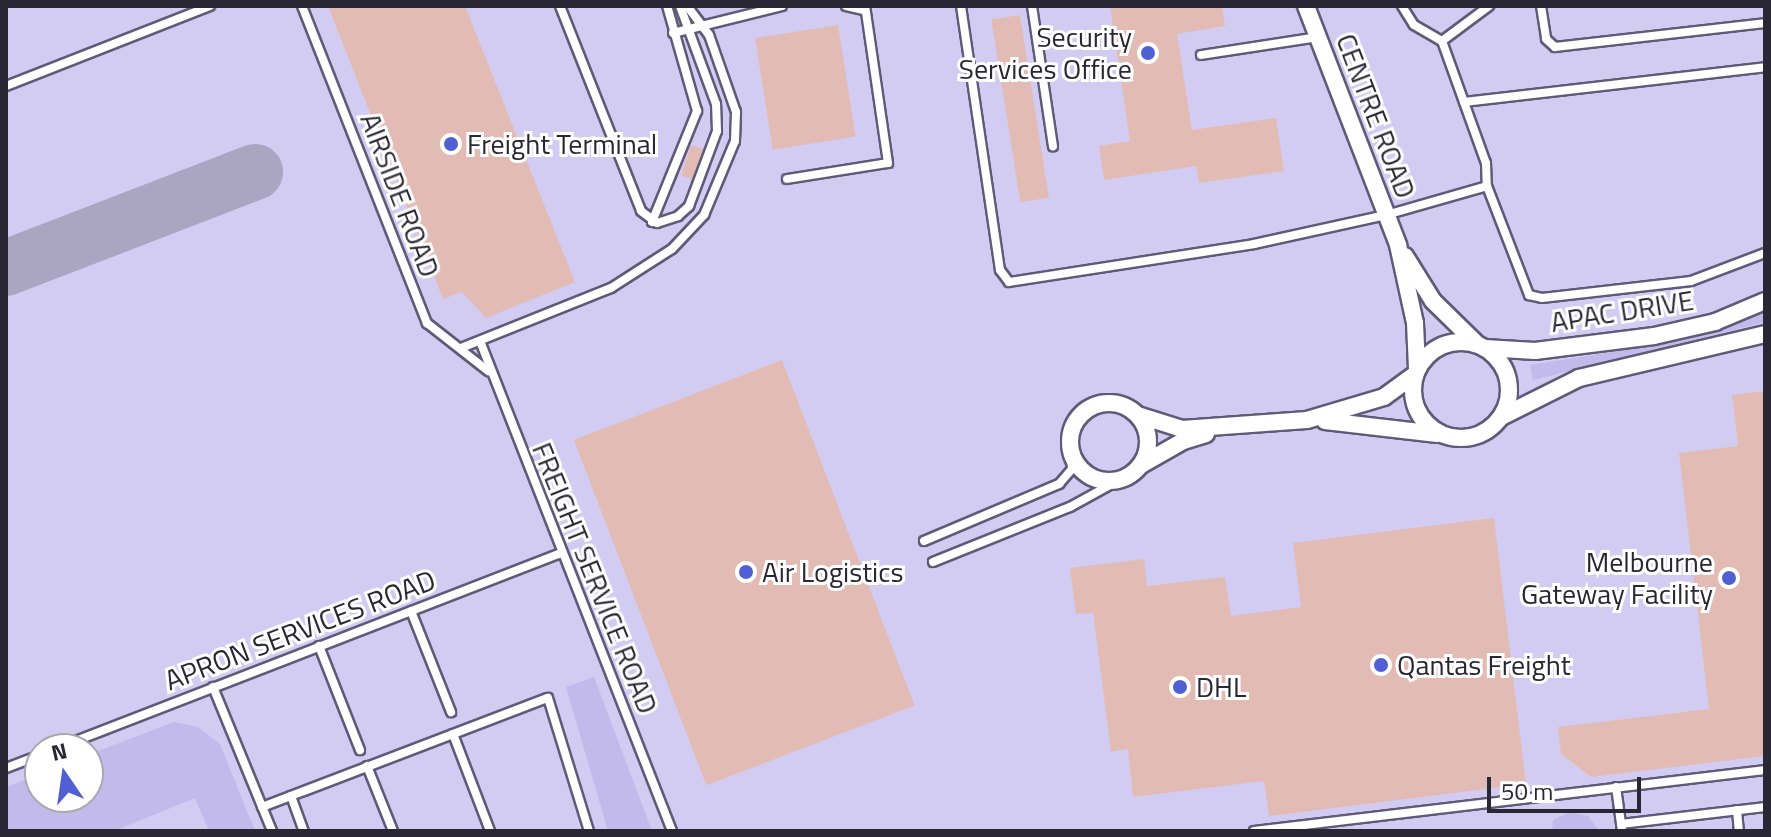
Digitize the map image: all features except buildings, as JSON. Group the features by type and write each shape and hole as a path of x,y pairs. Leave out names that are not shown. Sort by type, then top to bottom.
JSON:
{"street":[{"name":"CENTRE ROAD","path":"1306,6 1398,245 1415,323 1416,372"},
{"name":"CENTRE ROAD","path":"1398,245 1433,301 1481,347"},
{"name":"APAC DRIVE","path":"1481,347 1535,351 1654,336 1715,322 1765,301"},
{"name":"APAC DRIVE","path":"1501,417 1579,378 1765,334"},
{"path":"1223,430 1183,441 1119,480 1090,477 1071,454 1071,430 1085,410 1109,402 1182,429 1223,430 1307,420 1367,422 1450,436 1474,436 1501,417 1509,394 1507,377 1481,347 1443,345 1416,372 1384,397 1307,420"},
{"path":"1416,372 1418,412 1431,428 1450,436"},
{"path":"1138,415 1148,445 1139,467"}],"lane":[{"path":"6,86 210,6"},
{"name":"AIRSIDE ROAD","path":"302,6 427,323 491,374"},
{"path":"560,6 638,203 652,222"},
{"path":"652,222 697,111 667,6"},
{"path":"652,222 672,219 689,206 717,131 716,104 680,6"},
{"path":"461,348 633,276 672,249 704,215 735,141 737,122 702,23 687,6"},
{"path":"673,33 702,23 782,6"},
{"path":"787,179 888,163 865,8 846,6"},
{"path":"964,6 1004,280 1254,244 1386,215 1487,186"},
{"path":"1032,6 1053,146"},
{"path":"1402,6 1414,25 1442,41 1486,163 1487,186 1525,289 1535,298 1691,281 1765,253"},
{"path":"1442,41 1489,6"},
{"path":"1541,6 1546,39 1555,47 1765,23"},
{"path":"1201,55 1318,37"},
{"path":"1464,102 1765,67"},
{"name":"FREIGHT SERVICE ROAD","path":"480,341 672,831"},
{"path":"924,541 1059,484 1072,469 1071,454"},
{"path":"933,562 1070,507 1119,480"},
{"name":"APRON SERVICES ROAD","path":"96,733 561,553"},
{"path":"411,611 451,712"},
{"path":"319,646 360,750"},
{"path":"213,687 272,831"},
{"path":"262,807 548,698 589,831"},
{"path":"453,734 490,831"},
{"path":"367,766 393,831"},
{"path":"1254,831 1765,770"},
{"path":"1616,787 1621,827 1765,807"},
{"path":"291,796 304,831"},
{"path":"1737,810 1739,831"}],"shaded area":[{"path":"6,6 1765,6 1765,831 6,831"},
{"path":"1765,313 1765,322 1533,380 1530,365 1670,343"},
{"path":"594,677 652,831 608,831 566,687"},
{"path":"174,722 198,727 220,744 255,831 209,831 195,798 114,831 6,831 6,787 24,780 24,813 104,813 104,749"},
{"path":"1570,812 1588,816 1599,831 1552,831 1553,820"}],"taxiway":[{"path":"6,268 255,172"}],"place":[{"name":"Security Services Office","path":"1148,53"},
{"name":"Freight Terminal","path":"451,144"},
{"name":"Air Logistics","path":"746,572"},
{"name":"Melbourne Gateway Facility","path":"1729,578"},
{"name":"Qantas Freight","path":"1381,665"},
{"name":"DHL","path":"1180,687"}]}
